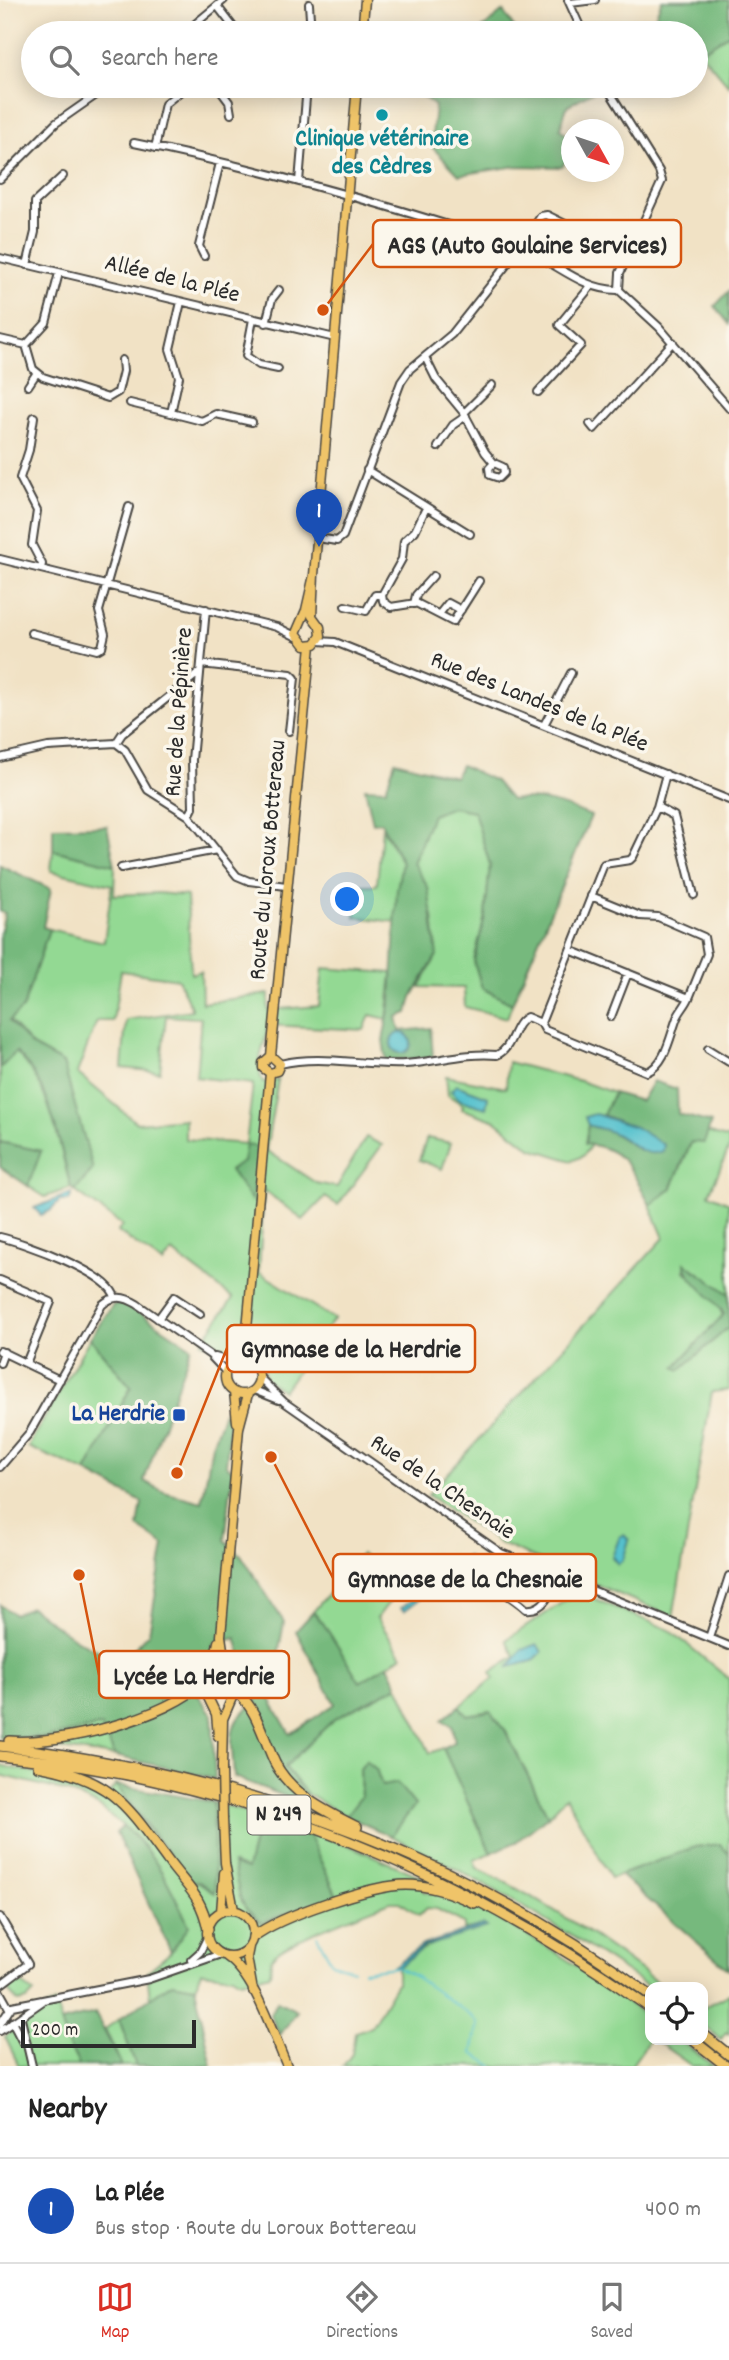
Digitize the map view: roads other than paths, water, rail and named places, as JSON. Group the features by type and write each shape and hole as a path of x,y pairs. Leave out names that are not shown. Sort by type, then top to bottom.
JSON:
{"highway":[{"path":"0,1743 41,1742 86,1734 182,1698 204,1681"},
{"path":"236,1691 258,1719 276,1763 289,1783 307,1800 362,1829 369,1836"},
{"name":"N 249","path":"0,1743 102,1759 187,1778 290,1808 369,1836 515,1907 645,1992"},
{"name":"N 249","path":"0,1756 139,1777 284,1816 404,1863 526,1926 645,2005"},
{"path":"14,1758 22,1763 86,1779 123,1802 195,1893 204,1910 208,1933"},
{"path":"253,1937 277,1923 360,1894 407,1885 449,1893 516,1925 526,1926"},
{"path":"708,2038 729,2055"},
{"path":"699,2045 726,2066"}],"main road":[{"path":"363,21 365,0"},
{"path":"321,631 314,621 314,575 356,98"},
{"path":"311,644 297,637 314,575"},
{"path":"300,624 314,621"},
{"name":"Route du Loroux Bottereau","path":"271,1056 306,668 311,644 321,631"},
{"path":"271,1056 280,1064 277,1071 270,1073 263,1068 262,1063 271,1056"},
{"path":"221,1912 225,1863 221,1754 211,1701 204,1692 204,1681 212,1671 221,1636 239,1428 251,1392 260,1378 258,1369 252,1362 247,1329 270,1073"},
{"path":"239,1428 233,1392 227,1385 226,1372 235,1361 247,1329"},
{"path":"235,1361 252,1362"},
{"path":"233,1392 251,1392"},
{"path":"221,1636 227,1671 234,1677 236,1691 223,1720 221,1754"},
{"path":"212,1671 227,1671"},
{"path":"211,1701 221,1703 230,1700"},
{"path":"225,1863 234,1910"},
{"path":"253,1991 247,1962 248,1947 253,1937 250,1920 234,1910 221,1912 213,1918 208,1933 213,1948 238,1966 253,1991 287,2066"},
{"path":"223,1954 238,1954 248,1947"}],"street":[{"path":"200,21 224,0"},
{"path":"578,21 569,2 595,0"},
{"path":"309,4 310,21"},
{"path":"218,7 229,21"},
{"path":"0,179 56,123 92,98"},
{"path":"155,148 165,104 172,98"},
{"path":"226,98 232,114"},
{"path":"299,182 306,98"},
{"path":"613,98 659,171 662,181 620,273 618,290"},
{"path":"134,144 347,195 520,248 591,286 618,290 673,342 729,408"},
{"path":"195,257 220,163"},
{"path":"27,265 35,232 35,202 63,176"},
{"path":"317,538 337,541 343,536 401,382 452,334 520,248 541,216 547,215 587,235 603,248"},
{"path":"199,246 204,256"},
{"name":"Allée de la Plée","path":"0,258 335,338"},
{"path":"26,345 46,323 59,272"},
{"path":"538,393 581,345 559,326 591,286"},
{"path":"267,323 272,299 279,290"},
{"path":"171,413 179,377 170,349 181,302"},
{"path":"253,319 246,356 259,365 278,369"},
{"path":"0,339 26,345"},
{"path":"590,424 594,429 673,342"},
{"path":"26,345 37,374"},
{"path":"425,358 441,387 465,415 479,444 494,463"},
{"path":"37,374 108,398 118,392 122,360"},
{"path":"28,386 37,374"},
{"path":"438,447 453,425 492,385"},
{"path":"130,404 202,421 216,414 252,422"},
{"path":"34,417 30,450 20,478 37,511 32,545 42,564 41,569"},
{"path":"367,470 470,534"},
{"path":"31,633 100,648 105,634 99,613 129,508"},
{"path":"426,508 415,531 404,541 402,559 382,594 383,601 391,607 414,604 440,613 453,622 479,581"},
{"path":"0,559 277,627 297,637"},
{"path":"414,604 415,595 433,576"},
{"path":"345,606 366,611 375,595 382,594"},
{"path":"440,613 448,603 461,610"},
{"name":"Rue de la Pépinière","path":"188,816 193,808 192,760 206,609"},
{"path":"277,627 300,624"},
{"name":"Rue des Landes de la Plée","path":"321,631 335,642 729,800"},
{"name":"Rue des Landes de la Plée","path":"311,644 335,642"},
{"path":"201,664 292,674 295,678 289,731"},
{"path":"116,743 122,734 200,672"},
{"path":"544,726 571,673"},
{"path":"0,758 48,747 116,743 125,750 148,790 188,816 228,867 243,879 286,886"},
{"path":"541,1023 606,862 630,860 634,857 657,807 666,774"},
{"path":"657,807 674,817 694,895"},
{"path":"121,868 217,850"},
{"path":"280,1064 308,1060 405,1064 475,1053 497,1055 509,1046 523,1018 541,1023 545,1030 647,1072 655,1068 672,1038 677,1017 689,998 707,954 704,937 658,917 640,916 591,895"},
{"path":"570,950 689,998"},
{"path":"611,1017 628,973"},
{"path":"709,1049 729,1062"},
{"path":"0,1237 21,1243 94,1276 108,1284 114,1298"},
{"path":"0,1280 51,1302 27,1362"},
{"path":"158,1319 174,1297 200,1314"},
{"path":"0,1466 21,1445 103,1305 114,1298 129,1299 210,1354 226,1372"},
{"path":"0,1363 2,1352 60,1380"},
{"path":"210,1354 235,1361"},
{"path":"260,1378 284,1402"},
{"path":"251,1392 284,1402"},
{"name":"Rue de la Chesnaie","path":"284,1402 509,1556 729,1646"},
{"path":"509,1556 496,1572 493,1582 500,1590 511,1594 526,1609 538,1607 548,1599 557,1577"},
{"path":"709,1638 729,1576"},
{"path":"0,1917 28,1964 0,1985"},
{"path":"187,1964 200,1952 208,1933"},
{"path":"13,2007 149,1979 223,1954"},
{"path":"0,1992 21,2017 25,2045 32,2066"},
{"path":"0,2024 21,2017 44,1999"},
{"path":"0,2032 10,2021 13,2007"},
{"path":"10,2021 25,2045"}],"water":[{"path":"401,1033 408,1036 411,1043 408,1050 401,1053 394,1050 391,1043 394,1036"},
{"path":"456,1085 488,1097 486,1108 460,1100 451,1091"},
{"path":"595,1114 635,1127 664,1145 663,1151 643,1151 618,1135 588,1125 585,1117"},
{"path":"72,1193 69,1201 60,1201 50,1211 41,1215 34,1208"},
{"path":"624,1535 629,1540 623,1560 618,1564 612,1557 620,1536"},
{"path":"467,1556 470,1560 404,1611 401,1608"},
{"path":"537,1644 542,1652 533,1661 509,1667 521,1650"},
{"path":"484,1925 487,1927 424,1947 397,1968 394,1966 423,1945"}],"waterway":[{"path":"317,1936 332,1963 353,1970"},
{"path":"363,1971 396,1967 416,1977 474,2018 478,2023 472,2053 493,2066"}],"place":[{"name":"Clinique vétérinaire des Cèdres","path":"382,115"},
{"name":"AGS (Auto Goulaine Services)","path":"323,310"},
{"name":"La Plée","path":"319,547"},
{"name":"La Herdrie","path":"179,1415"},
{"name":"Gymnase de la Chesnaie","path":"271,1457"},
{"name":"Gymnase de la Herdrie","path":"177,1473"},
{"name":"Lycée La Herdrie","path":"79,1575"}]}
